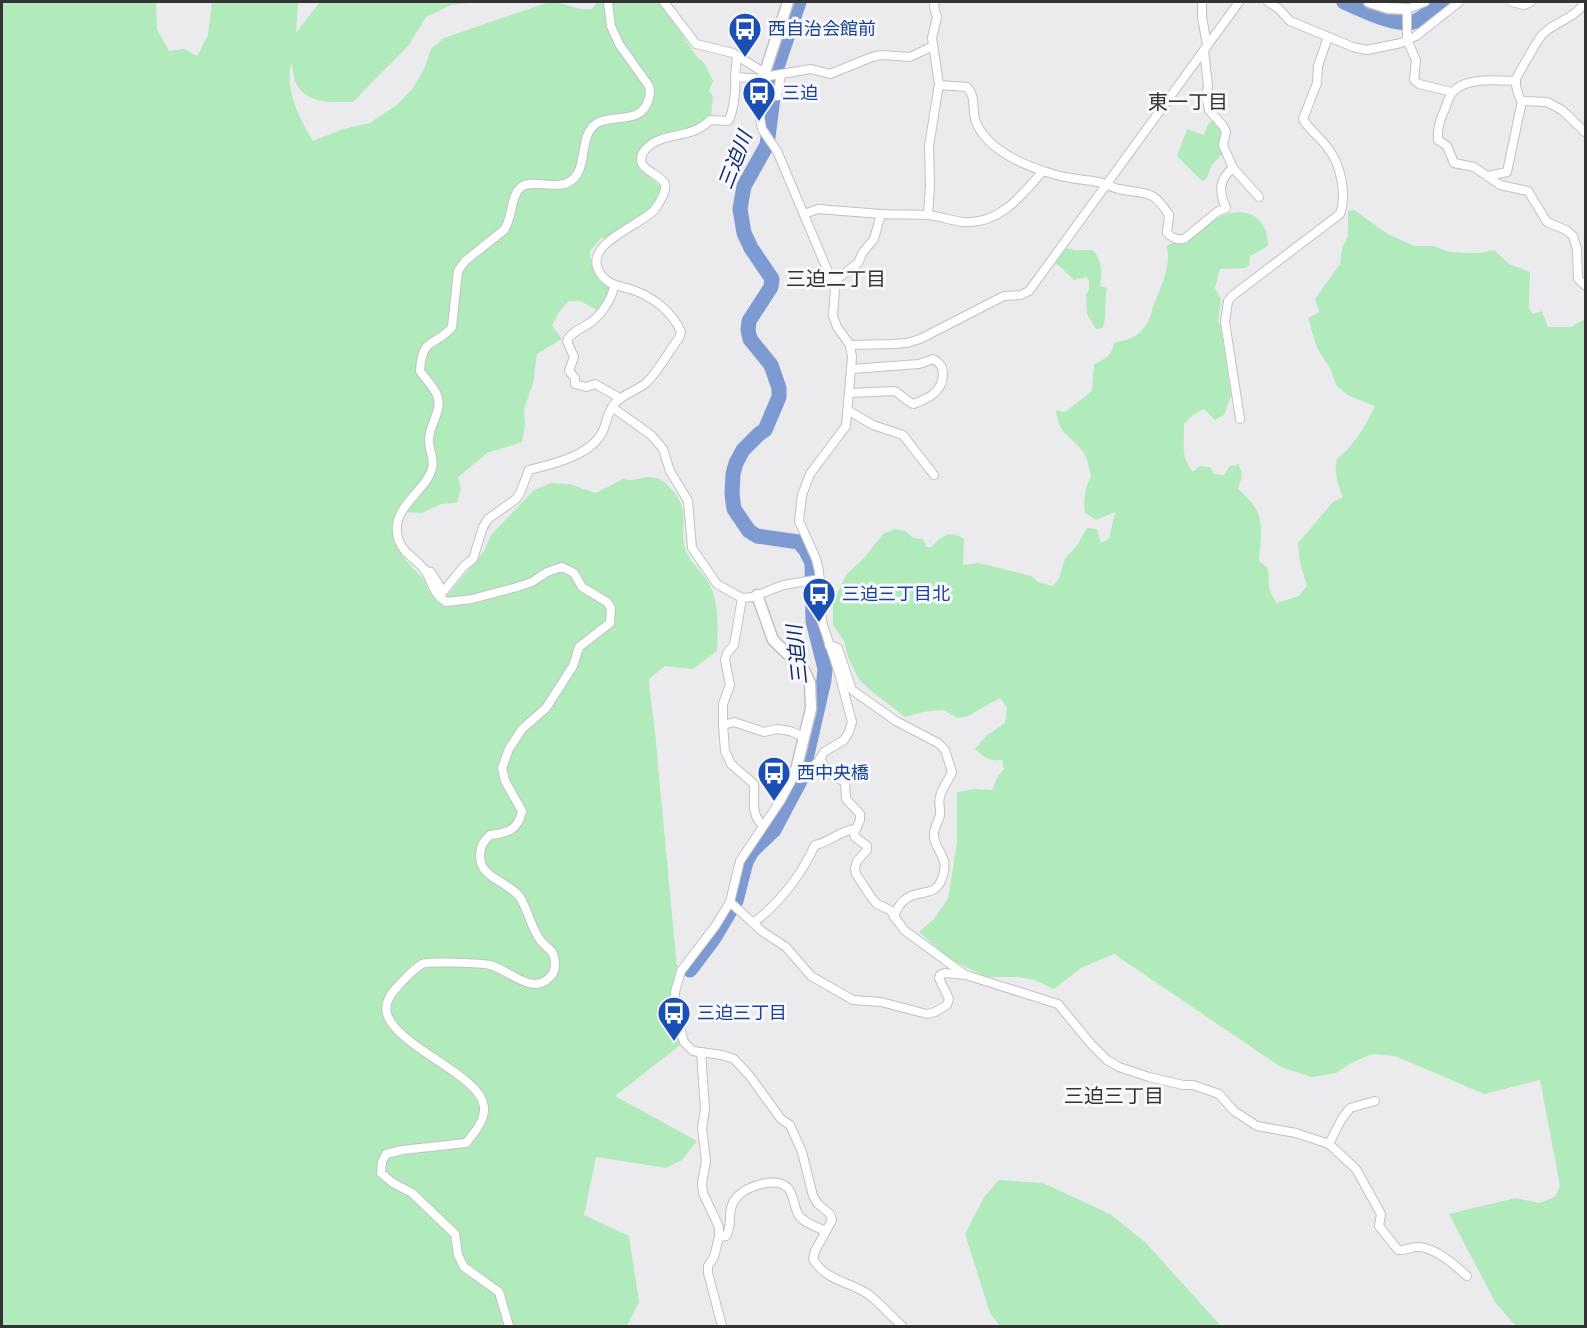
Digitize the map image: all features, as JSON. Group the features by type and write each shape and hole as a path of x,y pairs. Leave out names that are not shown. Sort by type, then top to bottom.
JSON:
{"street":[{"path":"608,2 611,26 619,44 649,86 650,96 646,106 632,117 603,121 594,127 588,135 581,167 576,177 568,182 555,185 529,184 521,188 516,195 508,224 504,230 465,261 458,271 452,327 447,333 432,340 420,357 420,371 436,392 439,400 429,439 433,468 403,506 398,525 398,540 406,552 430,572 444,592 464,566 473,559 483,527 488,519 516,499 529,470 568,458 597,440 603,431 612,406 620,398 645,383 679,338 681,332 667,311 644,294 614,285 601,275 598,266 601,251 615,235 645,219 659,203 665,187 664,182 644,168 641,161 644,152 655,143 670,136 699,130 710,120 728,121 735,87 737,56"},
{"path":"664,2 696,44 737,56 766,76"},
{"path":"788,2 766,76 761,123 765,134 777,151 836,288 832,309 834,322 850,345 852,369 846,426 810,474 801,500 799,521 816,559 815,579 822,622 852,722 844,740 829,747 810,769 798,773"},
{"path":"928,215 929,146 939,85 932,38 937,17 935,2"},
{"path":"1202,2 1208,105 1211,112 1224,126 1226,132 1223,145 1233,168 1259,197"},
{"path":"850,345 907,343 920,339 1004,296 1021,295 1029,291 1239,2"},
{"path":"1268,2 1278,8 1290,21 1353,47 1367,50 1416,36 1459,2"},
{"path":"1369,2 1379,7 1407,13"},
{"path":"1407,13 1425,2"},
{"path":"1512,2 1524,5 1531,2"},
{"path":"1586,2 1577,13 1550,28 1541,36 1516,81 1518,97 1522,101 1547,102 1562,110 1586,133"},
{"path":"1407,13 1407,40 1416,60 1414,81 1452,92"},
{"path":"1240,419 1225,322 1228,301 1340,214 1343,205 1344,195 1334,159 1328,148 1303,119 1317,83 1318,66 1328,37"},
{"path":"735,77 766,76 811,69 830,74 872,57 882,55 910,57 933,46"},
{"path":"777,96 781,74"},
{"path":"1516,81 1487,80 1458,87 1452,92 1441,117 1437,133 1438,140 1447,146 1454,163 1474,166 1500,184 1528,192 1547,222 1566,230 1573,236 1577,249 1578,279 1586,286"},
{"path":"939,85 967,87 974,95 976,123 990,144 1016,160 1043,171 1107,184 1117,189 1147,192 1154,196 1169,215 1167,233 1178,240 1184,239 1217,212 1226,208 1220,188 1222,180 1233,168"},
{"path":"1488,176 1507,172 1522,101"},
{"path":"804,214 818,209 928,215 965,222 986,219 1009,207 1023,195 1043,171"},
{"path":"833,282 858,263 863,252 874,239 881,214"},
{"path":"614,285 610,299 593,321 569,336 567,341 574,357 569,371 575,378 575,384 586,387 595,384 620,398"},
{"path":"850,393 894,391 914,404 934,394 944,377 944,371 933,358 919,364 852,369"},
{"path":"612,406 651,435 663,448 670,471 688,501 692,548 717,584 742,598 783,585 815,579"},
{"path":"849,411 873,425 903,435 934,475"},
{"path":"426,571 436,595 452,603 517,587 532,582 553,569 567,568 574,573 582,587 607,602 612,611 612,619 607,626 579,647 573,666 546,708 522,729 509,749 502,768 505,781 522,811 519,822 506,834 490,835 482,843 480,858 487,873 519,896 540,940 552,952 556,963 553,974 542,983 528,984 489,965 423,963 391,993 387,1002 387,1014 405,1038 436,1058 480,1094 484,1108 480,1126 466,1143 386,1154 382,1162 381,1173 393,1183 412,1193 455,1234 458,1255 464,1267 499,1292 509,1326"},
{"path":"757,595 773,640 804,670 810,683 811,709 798,773 740,861 732,904 681,971 675,992 675,1010 684,1042 693,1051 734,1059 749,1075 781,1119 790,1125 802,1152 813,1196 818,1204 830,1214 832,1220 814,1251 813,1259 817,1266 833,1278 867,1294 903,1326"},
{"path":"742,598 734,645 725,660 730,685 723,704 724,751 735,768 754,784 754,808 758,820 763,825"},
{"path":"829,645 838,648 852,690 896,721 938,743 945,750 950,762 952,772 940,795 940,815 934,831 934,839 944,857 943,877 939,886 931,891 918,893 902,901 894,917"},
{"path":"723,725 734,722 764,732 783,730 804,736"},
{"path":"820,759 830,774 845,782 846,799 860,814 855,837 867,846 867,850 857,861 855,868 856,874 871,897 878,904 890,910 904,930 966,975"},
{"path":"753,923 771,909 790,888 805,867 815,845 825,843 847,830 855,829"},
{"path":"732,904 763,932 786,946 811,976 853,1000 882,1002 927,1014 935,1012 947,1005 949,999 939,978 945,973 966,975 1058,1004 1091,1044 1107,1060 1119,1067 1183,1085 1193,1084 1218,1094 1234,1111 1257,1126 1296,1133 1329,1144 1356,1169 1381,1214 1379,1226 1398,1250 1405,1251 1417,1246 1430,1250 1449,1260 1467,1276"},
{"path":"701,1052 705,1109 702,1128 706,1161 703,1193 719,1227 719,1237 708,1272 722,1326"},
{"path":"1329,1144 1350,1108 1375,1101"},
{"path":"719,1237 726,1236 729,1231 729,1210 737,1197 750,1188 772,1182 783,1184 790,1189 798,1215 826,1231"}],"green space":[{"path":"2,2 156,2 157,29 169,51 184,49 197,56 208,35 212,2 298,2 296,33 320,2 483,2 451,5 426,17 409,45 353,102 320,100 305,94 295,81 291,63 290,83 294,104 313,141 343,129 370,123 398,104 413,88 424,69 431,49 444,38 549,2 592,9 597,2 661,2 696,56 705,64 713,81 709,91 713,97 711,116 702,124 645,146 643,170 661,187 658,196 647,211 608,237 601,238 590,251 591,263 596,272 612,288 597,310 580,301 569,301 559,312 552,326 562,339 537,354 533,384 524,409 525,426 522,442 487,453 458,477 461,489 457,503 441,504 422,513 400,512 395,532 403,556 422,577 431,594 442,602 484,551 491,535 534,490 551,483 569,484 596,493 623,479 651,477 666,483 682,506 686,552 706,579 714,595 717,614 717,651 693,669 665,666 649,679 684,1042 615,1096 697,1141 682,1160 666,1168 596,1157 584,1215 629,1236 639,1302 627,1326 2,1326"},
{"path":"1215,119 1222,127 1223,153 1211,166 1207,178 1202,181 1177,156 1187,129 1204,135 1208,124"},
{"path":"1354,210 1388,234 1414,246 1433,246 1450,252 1467,253 1494,250 1509,264 1530,272 1529,308 1533,314 1542,311 1548,327 1571,327 1585,319 1585,1326 1516,1326 1495,1302 1449,1214 1516,1198 1539,1203 1555,1197 1560,1186 1540,1080 1484,1094 1395,1056 1372,1054 1336,1073 1312,1077 1281,1067 1114,954 1081,968 1054,989 1034,980 1018,977 986,977 950,959 919,932 934,919 948,899 957,842 957,792 976,789 992,790 1004,769 1002,760 987,758 975,749 987,735 1005,723 1007,708 1000,698 968,716 957,718 943,710 905,717 858,678 848,657 844,641 833,625 833,603 846,575 864,558 883,534 895,529 905,531 913,538 923,539 926,547 931,547 946,535 954,534 964,539 963,565 979,563 1031,576 1038,582 1053,586 1059,578 1065,559 1078,544 1087,528 1097,529 1101,543 1109,539 1115,512 1096,520 1085,513 1085,494 1091,476 1084,453 1063,430 1056,410 1065,412 1092,391 1094,364 1108,356 1114,343 1135,336 1147,323 1165,275 1168,261 1167,246 1189,239 1208,223 1221,216 1241,212 1257,218 1263,225 1268,246 1250,256 1249,265 1245,268 1220,269 1215,288 1221,300 1218,321 1221,327 1231,396 1224,415 1215,420 1204,409 1184,424 1184,454 1193,472 1199,466 1210,467 1214,474 1224,475 1230,466 1239,464 1242,476 1238,489 1254,505 1260,521 1259,561 1268,568 1269,588 1276,603 1299,596 1307,586 1300,563 1298,543 1333,502 1343,497 1336,474 1337,460 1359,435 1375,406 1349,396 1336,385 1330,368 1317,348 1308,318 1319,312 1315,299 1340,264 1342,248 1348,236 1348,211"},
{"path":"1063,247 1093,250 1099,259 1100,286 1107,288 1103,328 1096,329 1087,314 1086,294 1089,290 1089,280 1086,277 1074,280 1055,262"},
{"path":"999,1180 1043,1183 1110,1214 1145,1242 1221,1326 1000,1326 990,1313 965,1234 984,1197"}],"waterway":[{"name":"三迫川","path":"690,970 714,938 736,901 746,862 752,851 774,830 802,777 824,680 825,669 813,621 812,563 799,542 757,536 749,531 734,509 732,494 736,463 743,450 765,430 779,397 779,388 771,365 750,339 748,330 749,321 771,287 772,279 751,248 744,233 740,209 744,186 767,145 777,67 799,2"},
{"path":"1344,2 1380,17 1409,23 1420,19 1444,2"}],"place":[{"name":"西自治会館前","path":"745,58"},
{"name":"三迫","path":"759,122"},
{"name":"三迫三丁目北","path":"819,623"},
{"name":"西中央橋","path":"774,802"},
{"name":"三迫三丁目","path":"674,1042"}],"district":[{"name":"東一丁目","path":"1188,102"},
{"name":"三迫二丁目","path":"836,279"},
{"name":"三迫三丁目","path":"1114,1096"}]}
